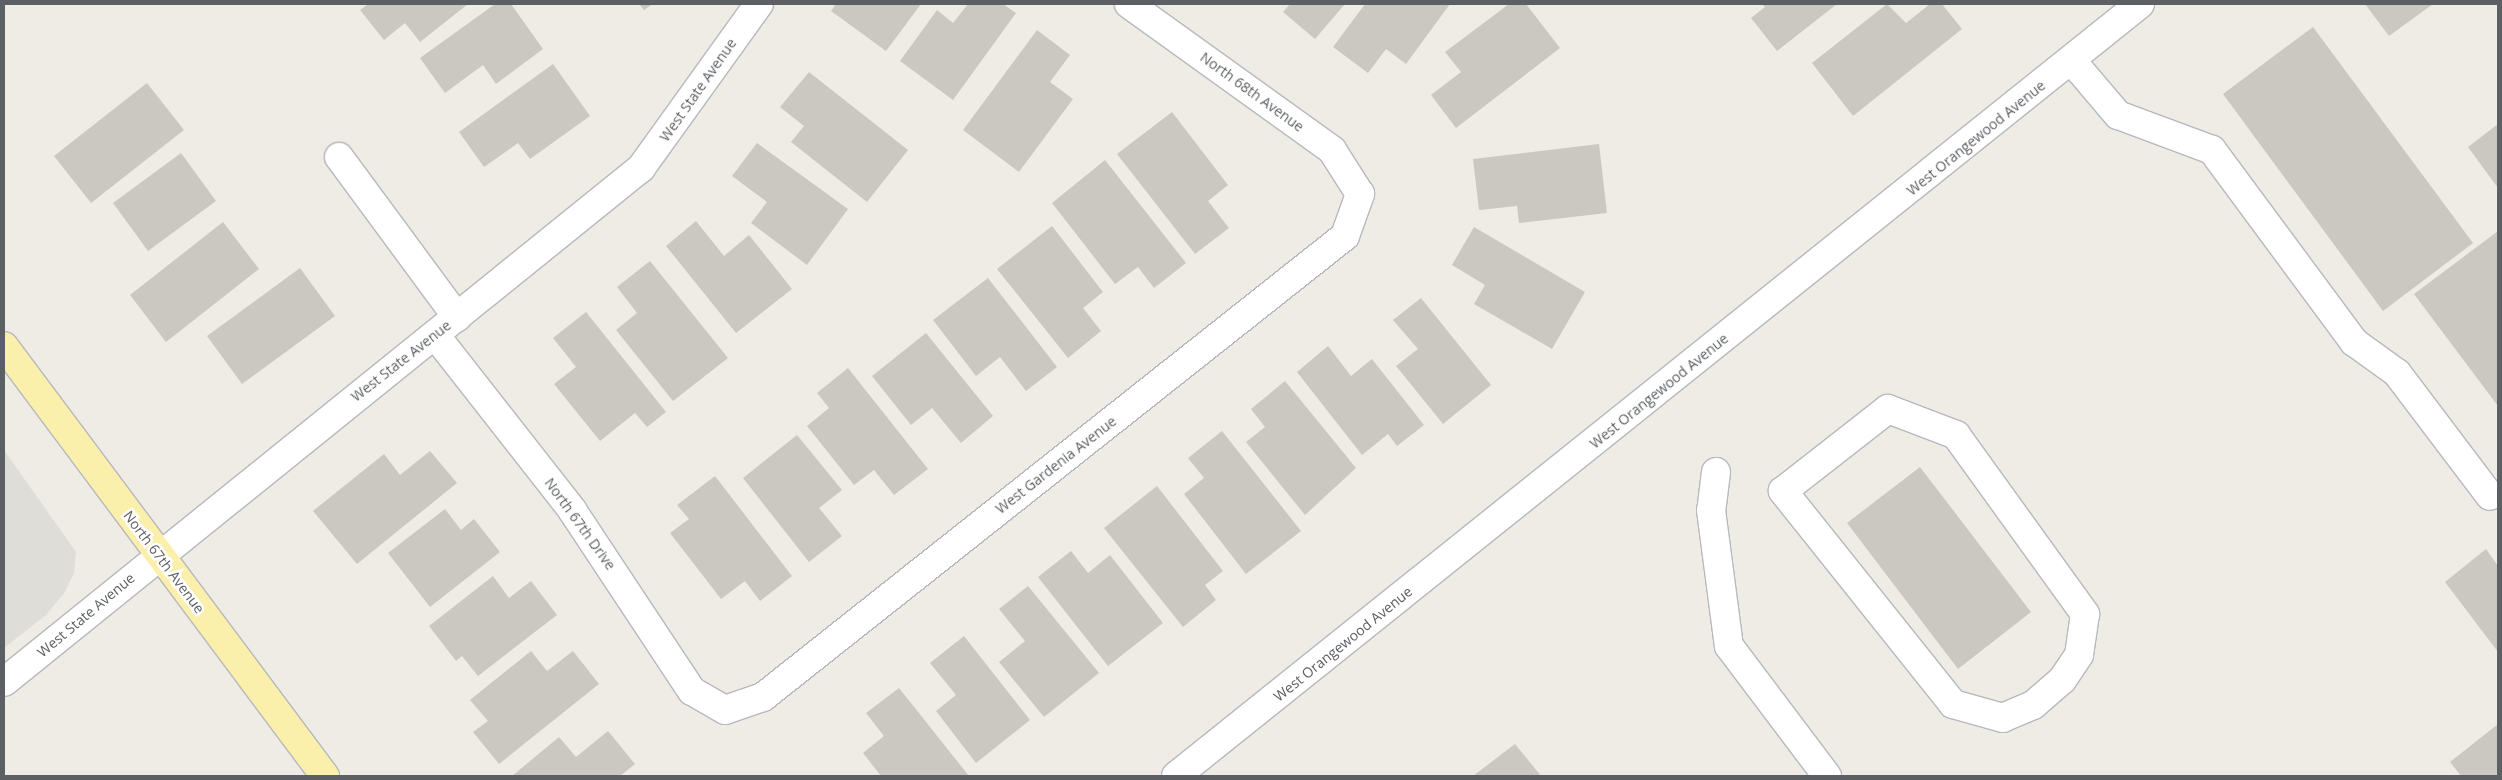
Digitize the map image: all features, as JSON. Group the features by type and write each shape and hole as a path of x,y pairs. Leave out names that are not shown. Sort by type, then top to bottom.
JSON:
{"main road":[{"name":"North 67th Avenue","path":"4,346 157,554 325,776"}],"street":[{"name":"West State Avenue","path":"4,682 105,602 157,554 435,335 456,316 641,168 759,4"},
{"name":"North 68th Avenue","path":"1130,4 1332,150 1360,194"},
{"name":"West Orangewood Avenue","path":"1176,776 2140,4"},
{"path":"2072,60 2118,115 2212,150 2354,342 2397,373 2490,496"},
{"path":"339,157 456,316"},
{"name":"West Gardenia Avenue","path":"725,710 763,697 1345,236 1360,194"},
{"name":"North 67th Drive","path":"435,335 572,510 692,690 725,710"},
{"path":"1888,409 1956,435 2085,614 2079,655 2062,680 2033,704 2003,718 1952,704 1783,491 1888,409"},
{"path":"1716,472 1711,510 1729,646 1827,776"}],"shaded area":[{"path":"4,450 76,552 74,573 65,592 46,615 4,648"}],"building":[{"path":"368,4 468,4 420,42 405,23 384,40 360,10"},
{"path":"495,4 511,4 543,49 496,84 483,65 445,93 420,58"},
{"path":"639,4 653,4 644,10"},
{"path":"836,4 921,4 886,51 831,11"},
{"path":"968,4 1003,4 1016,13 953,100 900,61 937,10 953,23"},
{"path":"1290,4 1345,4 1315,39 1283,12"},
{"path":"1365,4 1450,4 1406,64 1386,49 1368,73 1333,47"},
{"path":"1509,4 1526,4 1560,48 1456,128 1431,95 1461,72 1445,52"},
{"path":"1762,4 1837,4 1777,51 1751,18 1765,7"},
{"path":"1887,4 1906,23 1930,4 1942,4 1962,29 1853,116 1812,63"},
{"path":"2365,4 2433,4 2389,36"},
{"path":"2313,27 2473,243 2383,311 2223,94"},
{"path":"1037,30 1070,55 1050,82 1073,99 1019,172 963,130"},
{"path":"553,64 590,116 530,159 518,143 484,167 459,132"},
{"path":"809,72 908,150 867,202 791,142 804,126 780,107"},
{"path":"147,83 184,130 91,203 54,156"},
{"path":"1172,112 1228,185 1208,201 1229,228 1195,254 1117,154"},
{"path":"2498,124 2498,188 2468,147"},
{"path":"757,143 848,209 807,265 751,223 767,202 732,176"},
{"path":"1599,144 1607,213 1519,223 1517,206 1479,210 1473,159"},
{"path":"181,153 216,201 148,251 113,203"},
{"path":"1105,160 1186,263 1154,288 1138,267 1115,284 1052,203"},
{"path":"696,221 724,256 749,235 792,289 736,333 666,246"},
{"path":"223,222 259,269 166,342 130,295"},
{"path":"1052,226 1103,292 1083,308 1101,331 1068,358 997,269"},
{"path":"1474,227 1585,292 1552,349 1474,304 1485,285 1452,265"},
{"path":"2498,231 2498,406 2414,294"},
{"path":"650,261 728,358 673,401 616,330 637,313 617,287"},
{"path":"300,268 335,316 242,384 207,336"},
{"path":"988,278 1057,367 1026,391 1000,357 976,376 933,320"},
{"path":"1421,298 1491,385 1443,424 1396,366 1418,349 1393,320"},
{"path":"586,312 666,412 647,427 635,413 600,441 554,384 576,367 553,338"},
{"path":"926,333 993,416 961,443 932,408 911,425 872,376"},
{"path":"1328,346 1351,376 1372,359 1424,425 1397,446 1388,434 1362,455 1297,372"},
{"path":"848,368 928,469 894,495 874,470 854,485 807,426 829,408 817,393"},
{"path":"1285,381 1356,468 1305,515 1246,442 1265,427 1251,409"},
{"path":"1222,431 1301,531 1246,574 1184,494 1204,478 1188,458"},
{"path":"797,435 842,490 819,508 842,536 809,562 743,478"},
{"path":"430,451 457,483 357,564 313,511 384,454 400,475"},
{"path":"1920,467 2031,612 1958,669 1847,523"},
{"path":"715,476 792,576 760,601 745,581 721,599 670,533 689,519 677,505"},
{"path":"1157,486 1223,571 1205,585 1216,600 1183,627 1104,528"},
{"path":"445,509 461,530 474,519 500,552 430,607 388,553"},
{"path":"2486,549 2498,566 2498,652 2445,582"},
{"path":"1071,551 1088,573 1110,555 1163,623 1108,666 1038,577"},
{"path":"493,576 509,598 531,581 557,615 478,676 462,656 456,661 429,626"},
{"path":"1028,586 1099,673 1044,717 999,662 1025,641 999,609"},
{"path":"964,636 1030,720 976,763 936,711 956,695 930,663"},
{"path":"531,651 547,671 573,651 599,684 499,764 473,732 488,721 470,700"},
{"path":"899,688 969,776 881,776 863,753 884,736 866,713"},
{"path":"2498,724 2498,776 2461,776 2450,762"},
{"path":"608,731 635,764 620,776 512,776 559,737 576,757"},
{"path":"1515,744 1541,776 1473,776"}]}
